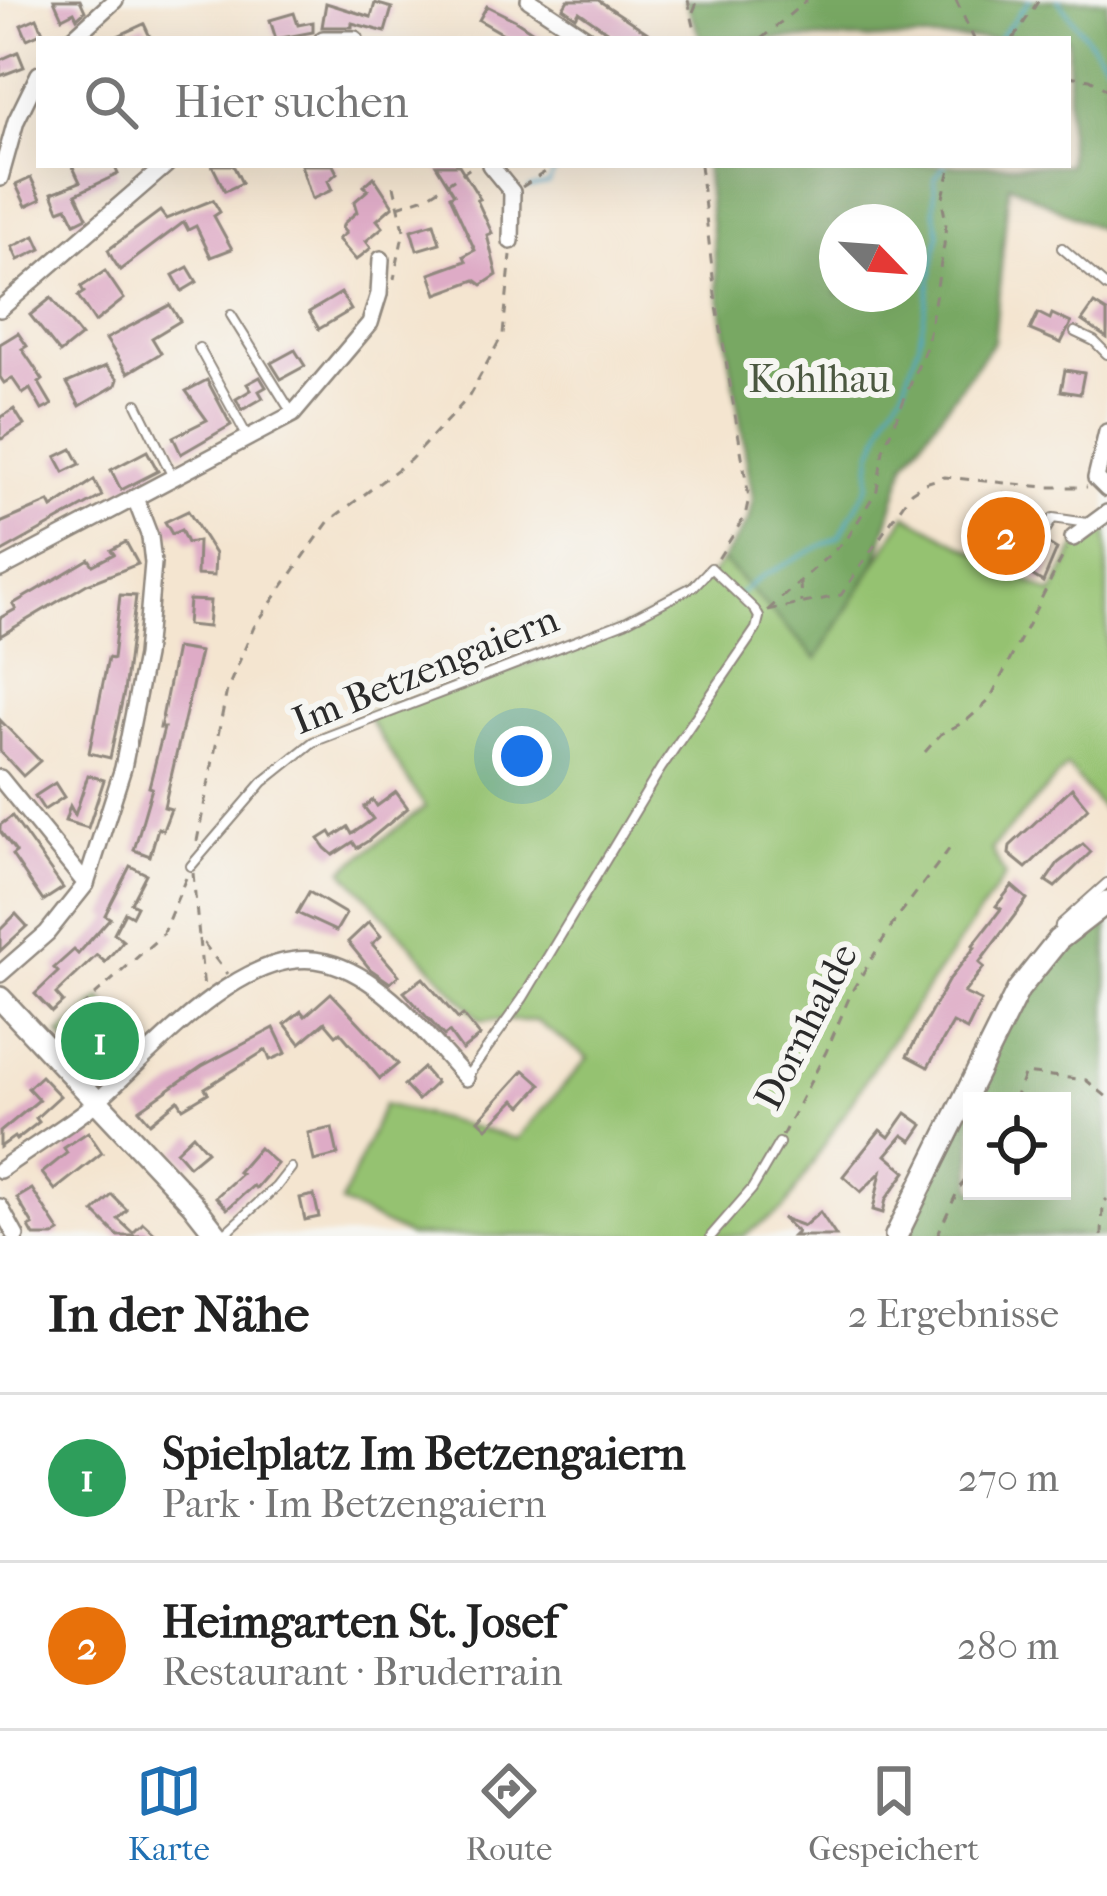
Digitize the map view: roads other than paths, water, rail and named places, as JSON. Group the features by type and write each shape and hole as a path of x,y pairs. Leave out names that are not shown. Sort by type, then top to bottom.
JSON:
{"main road":[{"path":"896,1236 1004,1015 1036,962 1107,902"},
{"path":"0,998 220,1236"}],"street":[{"path":"529,0 583,36"},
{"path":"75,36 106,2"},
{"path":"0,178 16,121 36,80"},
{"path":"0,308 163,168"},
{"path":"492,168 512,192 512,241"},
{"path":"0,569 293,415 370,323 379,294 381,259"},
{"path":"1104,487 1096,469 1107,432"},
{"path":"0,974 47,933 86,884 123,767 146,656 153,563 150,537 136,498"},
{"path":"1073,538 1107,513"},
{"path":"0,778 86,884"},
{"path":"0,1170 96,1101 205,1006 279,960 302,957 349,970 416,1024 466,1078"},
{"path":"0,1207 16,1236"}],"lane":[{"path":"1062,248 1107,286"},
{"path":"231,315 293,415"},
{"path":"1076,332 1107,354"},
{"path":"199,348 250,441"},
{"path":"137,404 172,477"},
{"path":"1043,534 1053,518 1088,523"},
{"name":"Im Betzengaiern","path":"191,866 263,782 313,742 625,622 694,586 711,568 759,617 741,656 661,768 523,998 466,1078"},
{"path":"1058,940 1060,925 1107,883"},
{"name":"Dornhalde","path":"711,1236 752,1189 778,1143"},
{"path":"220,1236 291,1168"}],"waterway":[{"path":"1000,36 1030,0"},
{"path":"1058,0 1107,64"},
{"path":"529,188 549,184 553,172 564,168"},
{"path":"735,598 759,578 840,536 869,484 872,454 919,343 939,234 935,178 943,168"}],"place":[{"name":"Heimgarten St. Josef","path":"1006,536"},
{"name":"Spielplatz Im Betzengaiern","path":"100,1041"}],"park label":[{"name":"Kohlhau","path":"819,378"}]}
